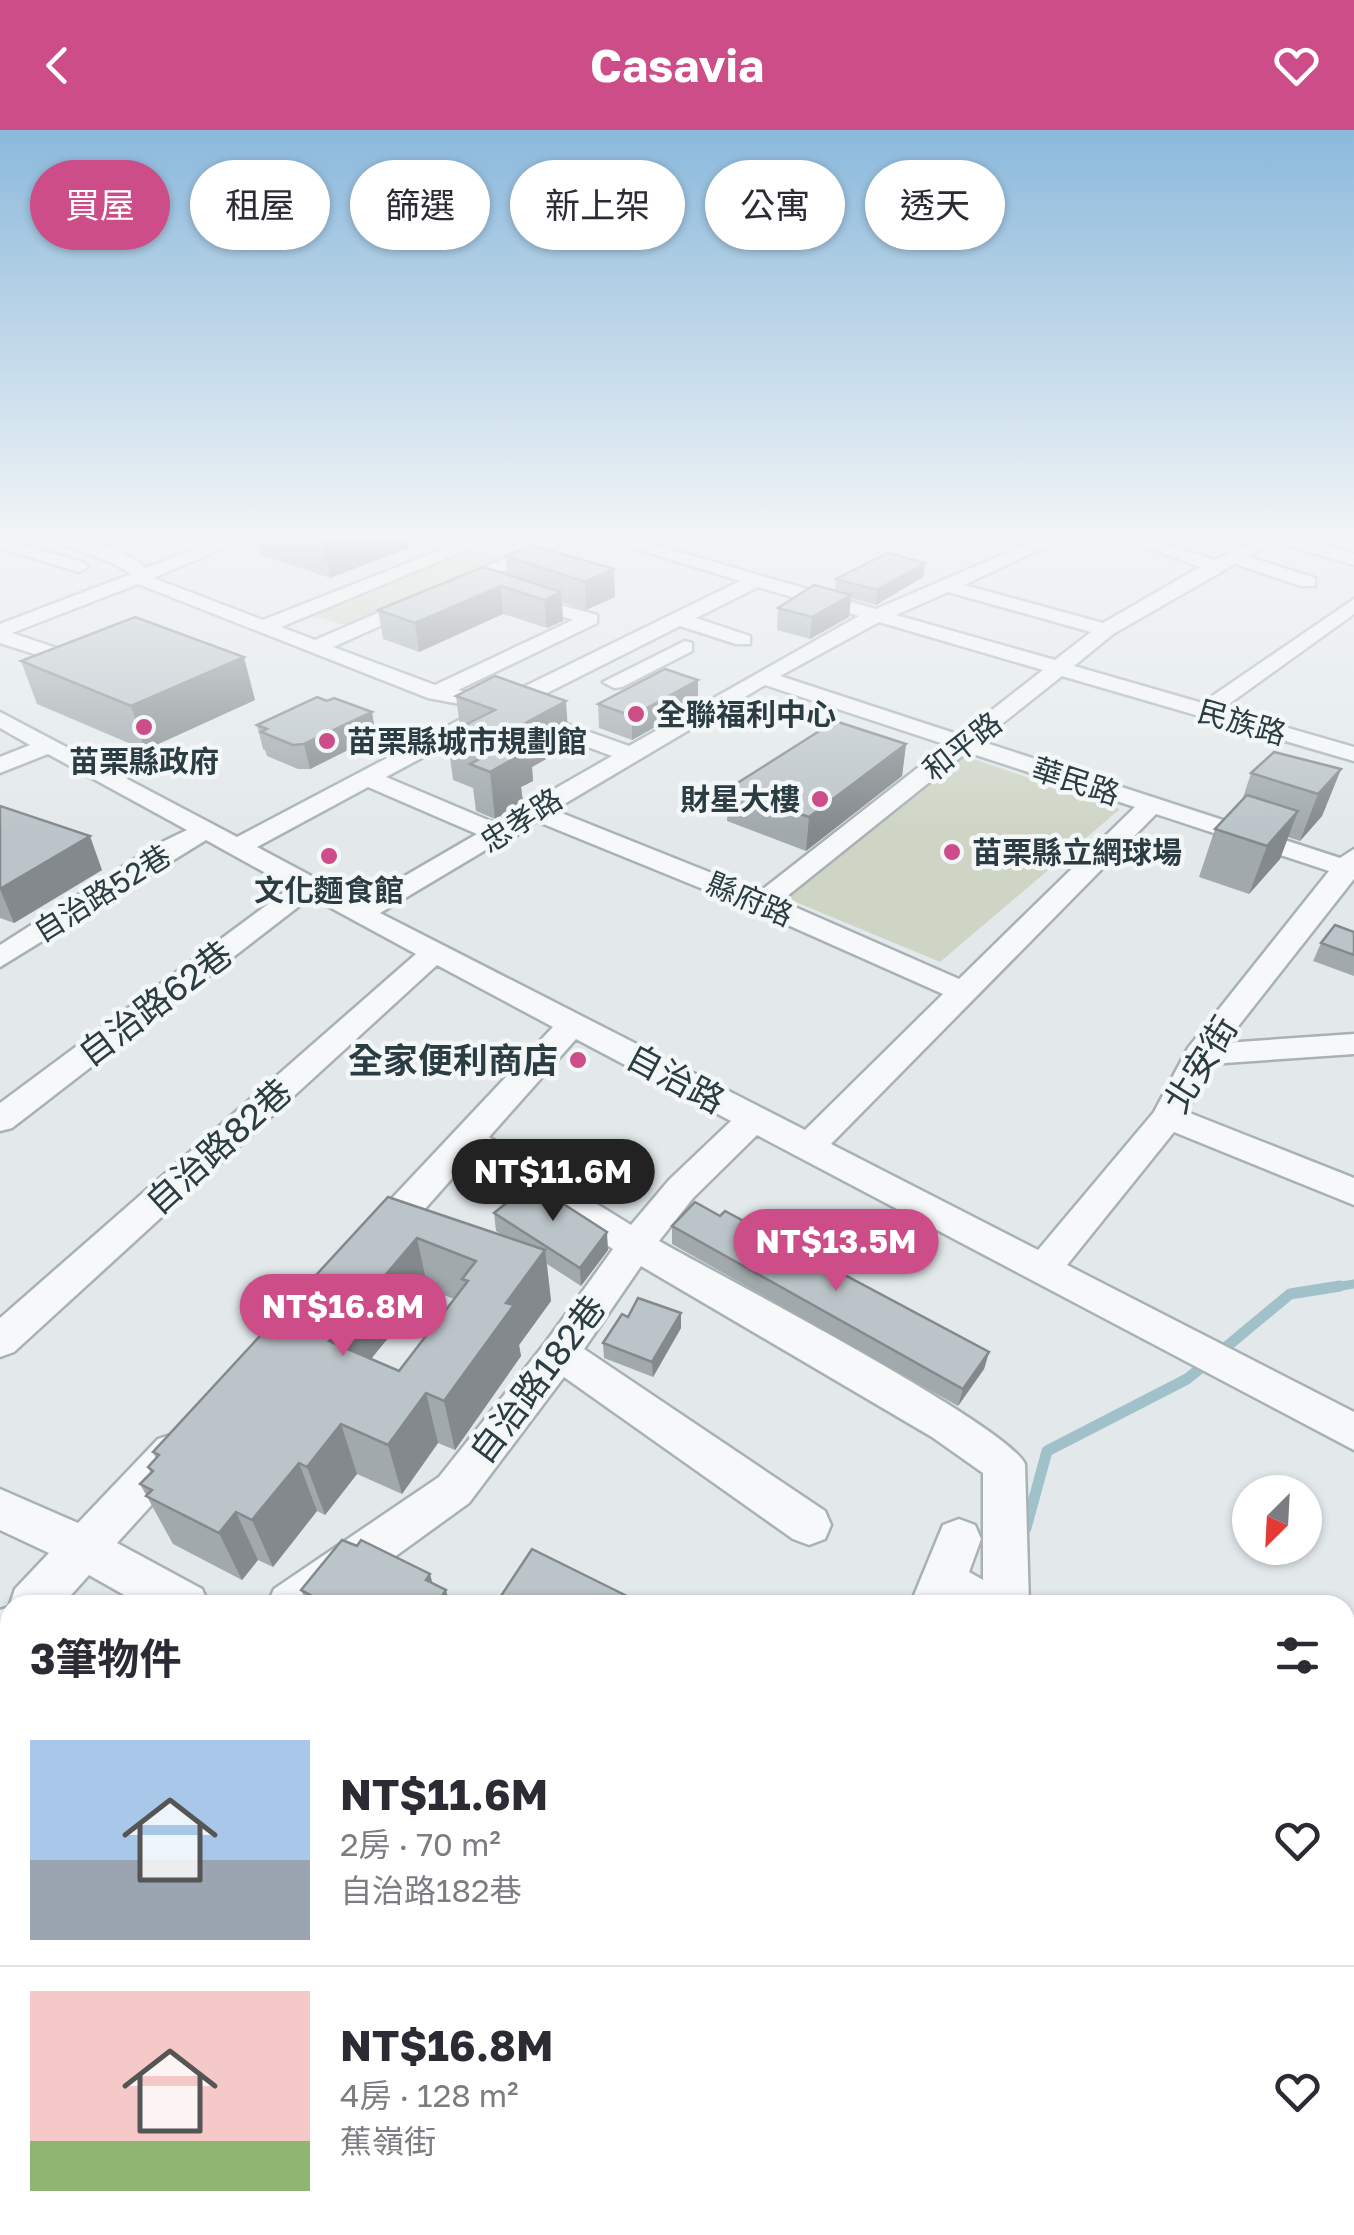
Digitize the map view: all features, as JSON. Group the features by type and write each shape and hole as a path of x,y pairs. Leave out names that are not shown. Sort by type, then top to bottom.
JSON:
{"street":[{"path":"7,636 60,654 87,653"},
{"path":"286,636 436,693 501,707 629,754"},
{"path":"315,648 341,636"},
{"path":"436,693 554,636"},
{"path":"238,847 365,777 644,636"},
{"path":"731,636 743,640"},
{"name":"忠孝路","path":"360,913 500,835 532,810 835,636"},
{"name":"民族路","path":"947,636 1354,754"},
{"name":"和平路","path":"762,903 1099,636"},
{"path":"1204,711 1310,636"},
{"path":"614,682 684,646"},
{"path":"614,651 650,664"},
{"name":"華民路","path":"761,677 1351,866"},
{"name":"自治路","path":"0,719 360,913 1354,1432"},
{"path":"0,766 49,746"},
{"path":"365,777 500,835"},
{"path":"808,1148 1151,805"},
{"name":"縣府路","path":"532,810 762,903 966,993"},
{"name":"自治路52巷","path":"0,958 167,849 207,830"},
{"name":"北安街","path":"1042,1269 1168,1117 1199,1055 1351,866"},
{"name":"自治路62巷","path":"0,1120 309,886"},
{"name":"自治路82巷","path":"0,1341 436,951"},
{"path":"349,1266 574,1024"},
{"path":"1199,1055 1354,1044"},
{"path":"1168,1117 1354,1192"},
{"name":"自治路182巷","path":"304,1595 454,1490 560,1353 634,1245 680,1188 753,1119"},
{"path":"470,1140 634,1245 947,1425 1004,1464 1006,1595"},
{"path":"560,1353 809,1525"},
{"path":"41,1595 202,1421"},
{"path":"0,1509 82,1547 168,1595"},
{"path":"938,1594 959,1539"}],"green space":[{"name":"苗栗縣立網球場","path":"962,755 1120,809 940,962 779,895"}],"building":[{"path":"85,636 187,636 244,657 131,706 21,661"},
{"path":"665,669 698,680 632,716 598,704"},
{"path":"495,676 566,701 514,729 529,735 501,749 518,756 490,772 470,764 493,752 447,734 495,710 456,696"},
{"path":"317,697 327,701 334,698 372,712 304,744 293,745 261,732 267,729 257,725"},
{"path":"835,721 906,744 809,817 728,789"},
{"path":"1274,752 1341,769 1318,794 1251,773"},
{"path":"1247,795 1298,811 1267,846 1215,829"},
{"path":"0,806 90,836 0,889"},
{"path":"1335,925 1354,932 1354,955 1321,943"},
{"path":"531,1183 607,1232 580,1268 494,1213"},
{"path":"388,1197 545,1250 506,1303 514,1305 444,1401 426,1393 388,1445 341,1424 307,1467 299,1463 252,1520 236,1512 219,1533 146,1496 152,1490 140,1484 153,1471 148,1467 159,1455 153,1452","holes":["417,1238 476,1261 462,1279 468,1281 399,1371 329,1341"]},
{"path":"695,1202 720,1216 725,1211 989,1352 963,1389 672,1226"},
{"path":"638,1298 681,1313 652,1362 603,1343 622,1314 628,1317"},
{"path":"342,1540 357,1546 361,1540 430,1574 426,1580 446,1590 443,1595 311,1595 301,1590"},
{"path":"532,1549 625,1595 502,1595"}],"waterway":[{"path":"1324,1289 1354,1284"},
{"path":"1219,1353 1290,1294 1340,1286"},
{"path":"1026,1528 1047,1451 1187,1379 1207,1363"}],"place":[{"name":"全聯福利中心","path":"636,714"},
{"name":"苗栗縣政府","path":"144,727"},
{"name":"苗栗縣城市規劃館","path":"327,741"},
{"name":"財星大樓","path":"820,799"},
{"name":"苗栗縣立網球場","path":"952,852"},
{"name":"文化麵食館","path":"329,856"},
{"name":"全家便利商店","path":"578,1060"}]}
